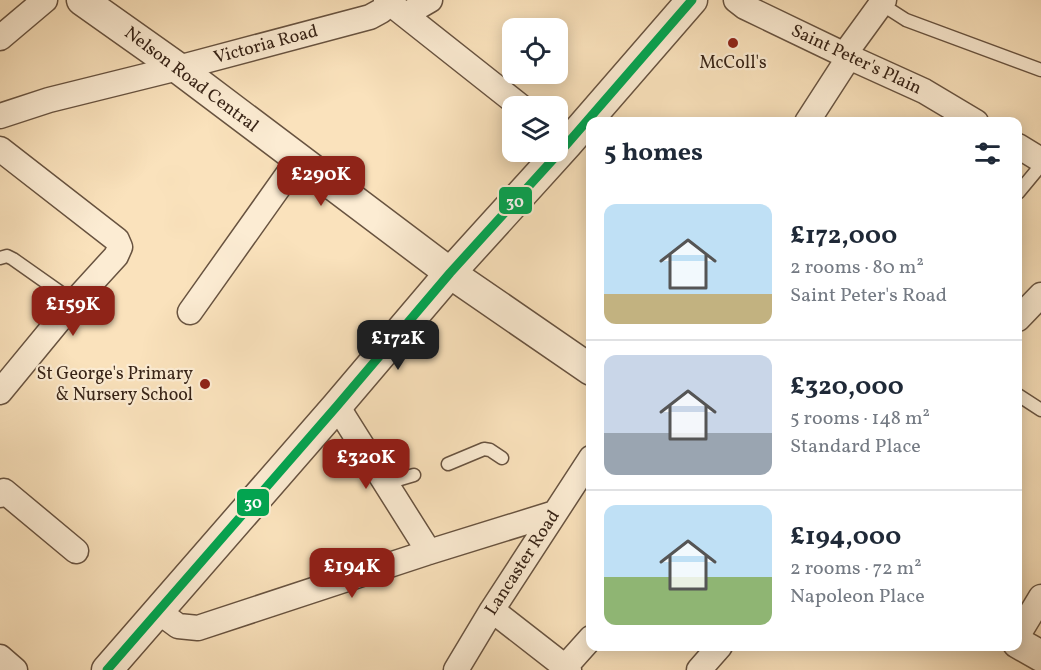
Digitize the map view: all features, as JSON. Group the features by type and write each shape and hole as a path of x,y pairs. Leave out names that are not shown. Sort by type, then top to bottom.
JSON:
{"street":[{"path":"0,38 45,0"},
{"name":"Nelson Road Central","path":"82,0 178,68 450,273 586,367"},
{"name":"Victoria Road","path":"0,116 49,100 370,17 394,6 418,7 430,0"},
{"path":"568,134 692,0"},
{"name":"Saint Peter's Plain","path":"736,0 745,7 846,56 924,91 968,117"},
{"path":"810,117 846,56 882,2"},
{"path":"394,6 507,96"},
{"path":"1022,148 1041,160"},
{"path":"0,149 117,240 120,248 116,256 74,302 0,392"},
{"path":"190,312 298,160"},
{"path":"107,670 337,406 543,162"},
{"path":"337,406 429,552"},
{"name":"Lancaster Road","path":"456,670 492,610 586,466"},
{"path":"0,495 4,490 76,551"},
{"path":"159,612 178,626 198,628 555,513"},
{"path":"1022,628 1041,597"},
{"path":"492,610 567,669 586,644"},
{"path":"1022,645 1041,656"},
{"path":"699,670 716,651"},
{"path":"0,657 15,670"}],"lane":[{"path":"882,2 906,20 1041,70"},
{"path":"1022,188 1041,168"},
{"path":"0,258 7,256 13,259 74,302"},
{"path":"1022,398 1041,410"},
{"path":"448,464 484,449 502,458"},
{"path":"387,483 414,475"}],"transit line":[{"name":"30","path":"590,117 692,0"},
{"name":"30","path":"107,670 450,273 586,122"}],"place":[{"name":"McColl's","path":"733,43"},
{"name":"St George's Primary & Nursery School","path":"205,384"}]}
